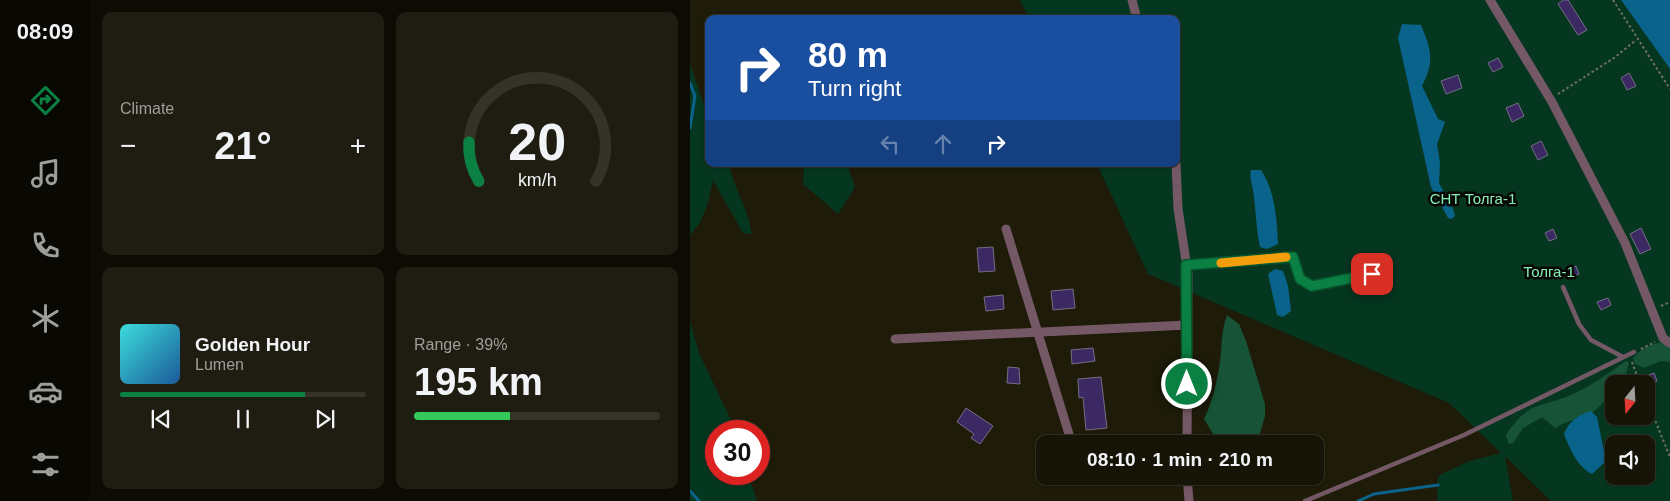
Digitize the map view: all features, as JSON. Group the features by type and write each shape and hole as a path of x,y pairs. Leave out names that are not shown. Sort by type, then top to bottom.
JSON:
{"street":[{"path":"1132,0 1137,15"},
{"path":"1490,0 1550,99 1625,243 1666,341"},
{"path":"1176,167 1178,209 1187,270 1187,435"},
{"path":"1006,229 1069,435"},
{"path":"895,339 1188,325"},
{"path":"1188,485 1189,501"}],"lane":[{"path":"1187,270 1293,257 1300,279 1312,286 1372,274"},
{"path":"1562,287 1578,324 1591,340 1623,357"},
{"path":"1305,501 1464,436 1631,354"}],"path":[{"path":"1613,0 1636,40 1670,90"},
{"path":"1550,99 1614,58 1636,40"},
{"path":"1637,375 1631,354 1666,341"},
{"path":"1655,420 1670,457"}],"green space":[{"name":"СНТ Толга-1","path":"1020,0 1621,0 1670,69 1670,501 1551,501 1505,456 1513,501 1437,501 1438,476 1469,461 1501,453 1449,403 1148,274 1098,167 1180,167 1180,15 1027,15"},
{"path":"690,64 705,108 705,167 730,167 752,234 743,233 713,180 708,203 700,223 690,235"},
{"path":"804,167 848,167 855,187 838,214 803,184"},
{"path":"1227,315 1239,324 1246,341 1265,404 1265,416 1260,435 1214,435 1204,419 1216,384"},
{"path":"690,321 699,353 731,420 705,420 705,485 752,485 757,501 690,501"},
{"path":"1670,341 1670,362 1661,361 1644,368 1635,364 1633,358 1645,348"},
{"path":"1626,361 1629,362 1626,375 1607,375"},
{"path":"1605,376 1605,399 1593,412 1555,428 1542,417 1523,428 1513,443 1509,444 1506,435 1514,424 1529,410 1562,399"}],"water":[{"path":"1621,0 1670,0 1670,69"},
{"path":"1402,24 1421,25 1427,41 1430,62 1429,70 1422,86 1438,119 1445,122 1437,144 1440,163 1439,183 1453,209 1455,216 1451,219 1448,218 1431,187 1398,38"},
{"path":"1251,170 1261,170 1272,196 1278,244 1267,249 1260,247 1250,178"},
{"path":"1275,269 1283,271 1288,286 1291,311 1283,317 1277,315 1268,274"},
{"path":"1591,411 1597,417 1605,456 1605,462 1592,474 1578,462 1564,434 1574,419"}],"building":[{"path":"1563,0 1568,0 1587,30 1578,35 1558,4"},
{"path":"1498,58 1503,67 1493,72 1488,63"},
{"path":"1629,73 1636,86 1627,90 1621,78"},
{"path":"1458,75 1462,88 1446,94 1441,81"},
{"path":"1518,103 1524,116 1512,122 1506,108"},
{"path":"1541,141 1548,155 1538,160 1531,146"},
{"path":"1641,228 1651,249 1640,254 1630,234"},
{"path":"1553,229 1557,238 1549,241 1545,233"},
{"path":"993,247 995,271 979,272 977,248"},
{"path":"1576,266 1579,274 1569,278 1566,270"},
{"path":"1073,289 1075,308 1053,310 1051,291"},
{"path":"1003,295 1004,309 986,311 984,297"},
{"path":"1608,298 1611,305 1601,310 1597,302"},
{"path":"1093,348 1095,361 1072,364 1071,350"},
{"path":"1008,367 1019,368 1020,384 1007,383"},
{"path":"1101,377 1107,428 1086,430 1083,397 1079,398 1078,379"},
{"path":"966,408 993,426 980,444 971,438 974,434 957,422"}],"waterway":[{"path":"690,83 695,96 690,128"},
{"path":"1358,501 1374,494 1438,485"},
{"path":"690,491 699,501"}],"slow traffic":[{"path":"1221,263 1286,257"}],"route":[{"path":"1187,384 1188,274 1186,265 1293,257 1300,279 1312,286 1372,274"}],"park label":[{"name":"Толга-1","path":"1549,271"}]}
